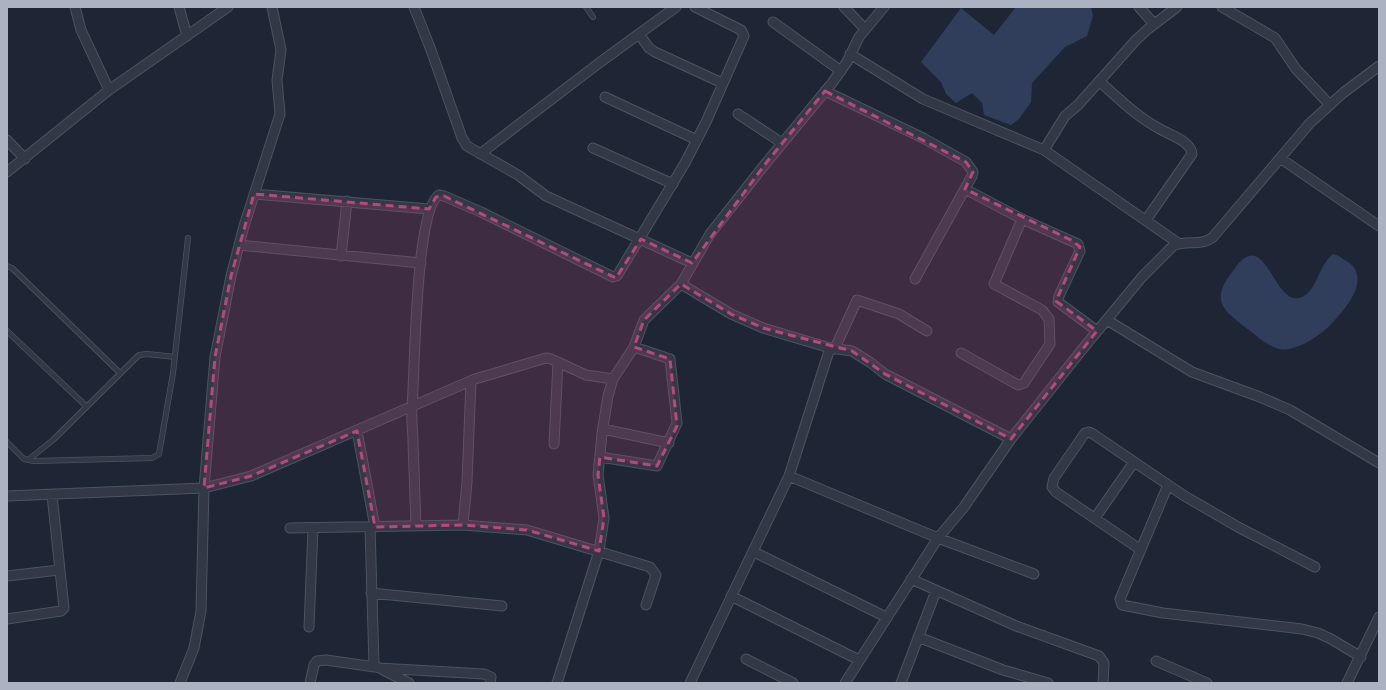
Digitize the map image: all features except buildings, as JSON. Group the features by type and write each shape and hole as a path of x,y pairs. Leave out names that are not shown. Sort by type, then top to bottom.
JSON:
{"street":[{"path":"74,7 82,30 108,90"},
{"path":"179,7 187,36"},
{"path":"7,172 25,159 108,90 187,36 215,11 228,7"},
{"path":"180,683 194,648 201,611 204,488 215,357 231,276 239,245 280,114 277,80 281,50 272,7"},
{"path":"414,7 462,138 467,146 513,172 546,196 692,263"},
{"path":"480,154 676,7"},
{"path":"416,526 412,406 414,332 421,263 430,209 436,197 444,196 481,212 613,277 617,276 641,239 697,140 745,34 695,7"},
{"path":"844,7 865,29"},
{"path":"557,683 599,551 604,518 598,475 603,430 612,379 634,347 644,320 681,284 710,234 825,91 840,71 854,44 884,7"},
{"path":"1139,7 1154,24"},
{"path":"1044,150 1065,116 1099,82 1136,40 1177,7"},
{"path":"1222,7 1272,35 1296,69 1330,105"},
{"path":"773,22 840,71"},
{"path":"639,34 649,48 722,84"},
{"path":"850,54 923,99 1044,150 1178,243"},
{"path":"845,683 938,538 964,506 1011,439 1097,331 1152,267 1170,248 1178,243 1204,243 1213,237 1310,123 1379,66"},
{"path":"1099,82 1144,120 1188,144 1192,151 1192,154 1146,220"},
{"path":"825,91 923,138 966,162 973,172 915,279"},
{"path":"605,97 697,140"},
{"path":"738,114 782,143"},
{"path":"7,140 25,159"},
{"path":"593,148 672,184"},
{"path":"1280,158 1379,226"},
{"path":"965,189 1022,219 1078,244 1080,251 1058,302 1097,331"},
{"path":"254,194 430,209"},
{"path":"341,256 347,201"},
{"path":"962,353 1020,385 1026,379 1050,344 1050,323 1046,313 994,284 1022,219"},
{"path":"239,245 421,263"},
{"path":"681,284 730,314 763,328 832,348 852,351 885,374 1011,439"},
{"path":"690,683 731,596 754,552 789,476 832,348 857,300 899,314 927,331"},
{"path":"1107,320 1192,372 1260,397 1290,410 1379,463"},
{"path":"600,457 655,466 659,464 677,423 671,361 668,357 634,347"},
{"path":"7,496 204,488 251,476 471,381 546,358 586,375 612,379"},
{"path":"554,444 558,362"},
{"path":"463,525 467,482 471,381"},
{"path":"603,430 669,444"},
{"path":"357,431 372,527 371,593 373,663 377,668 408,683"},
{"path":"1141,550 1052,487 1054,478 1082,436 1089,432 1168,485 1238,527 1315,567"},
{"path":"1095,518 1134,462"},
{"path":"789,476 938,538 1034,574"},
{"path":"1168,485 1120,599 1122,605 1164,613 1312,631 1331,639 1360,657"},
{"path":"7,619 63,609 52,495"},
{"path":"290,528 463,525 527,530 650,567 654,570 656,575 646,605"},
{"path":"309,627 313,528"},
{"path":"754,552 886,617"},
{"path":"7,576 59,570"},
{"path":"911,580 1016,626 1099,656 1104,664 1103,683"},
{"path":"901,683 936,591"},
{"path":"371,593 502,606"},
{"path":"731,596 859,660"},
{"path":"1347,683 1379,617"},
{"path":"918,637 1003,670 1048,683"},
{"path":"746,659 793,683"},
{"path":"310,683 314,665 317,661 326,660 377,668 484,674 490,677 490,683"},
{"path":"1156,662 1207,683"}],"lane":[{"path":"586,7 593,18"},
{"path":"7,442 28,460 144,459 157,457 159,454 175,357 188,238"},
{"path":"7,266 12,268 120,373"},
{"path":"7,331 86,406"},
{"path":"28,460 53,440 139,355 147,354 175,357"}],"highlighted area":[{"path":"825,91 966,162 973,172 965,189 1073,241 1080,247 1056,301 1097,331 1011,439 885,374 852,351 763,328 731,314 681,284 644,320 634,347 670,359 677,426 657,466 600,457 598,475 604,518 599,551 527,530 463,525 375,527 357,431 251,476 204,488 215,357 231,276 254,194 429,209 436,197 444,196 616,278 641,239 692,263 766,163"}],"water":[{"path":"1016,7 1091,7 1093,16 1087,36 1065,47 1032,83 1031,102 1019,119 1011,125 984,115 982,103 972,93 956,103 946,94 941,82 921,62 961,8 994,35"},
{"path":"1333,254 1348,262 1355,269 1357,284 1345,308 1329,326 1317,336 1301,345 1286,349 1279,349 1271,346 1235,319 1224,308 1221,302 1223,287 1228,278 1239,263 1249,256 1257,257 1265,264 1278,285 1286,294 1294,298 1304,296 1309,292 1328,259"}]}
